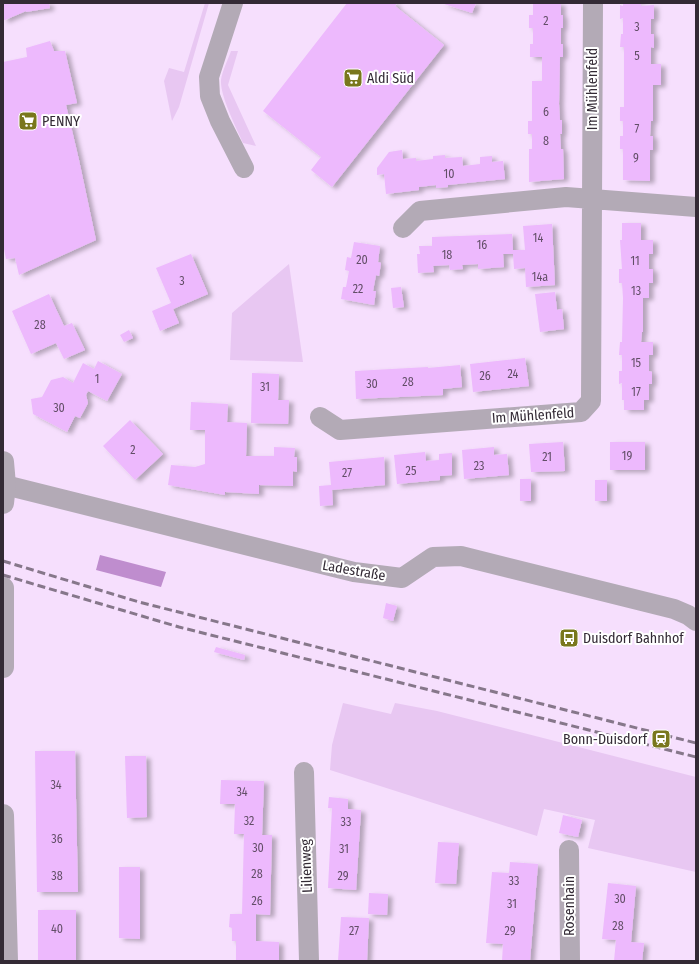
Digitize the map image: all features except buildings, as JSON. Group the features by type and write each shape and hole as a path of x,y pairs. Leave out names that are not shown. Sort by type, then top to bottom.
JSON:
{"street":[{"path":"233,3 209,77 210,96 220,121 244,168"},
{"name":"Im Mühlenfeld","path":"320,417 340,430 581,412 591,401 593,3"},
{"path":"403,228 420,211 566,196 696,207"},
{"path":"3,462 4,494"},
{"name":"Ladestraße","path":"4,494 354,572 402,578 433,557 461,556 674,609 688,615 696,622"},
{"path":"3,588 3,667"},
{"name":"Lilienweg","path":"304,772 309,961"},
{"path":"3,815 7,961"},
{"name":"Rosenhain","path":"569,850 570,961"}],"shaded area":[{"path":"205,3 209,3 179,107 172,121 164,81 169,68 184,72"},
{"path":"231,51 238,51 228,85 256,146 243,143 229,112 221,87 224,69"},
{"path":"289,264 303,362 230,360 232,313"},
{"path":"100,555 166,572 161,587 96,570"},
{"path":"343,703 391,714 395,703 437,711 696,777 696,872 588,848 595,820 544,809 537,836 330,770 332,745"}],"railway":[{"path":"3,561 139,602 696,743"},
{"path":"3,575 179,627 696,757"}],"place":[{"name":"Aldi Süd","path":"353,78"},
{"name":"PENNY","path":"28,121"},
{"name":"Duisdorf Bahnhof","path":"569,638"},
{"name":"Bonn-Duisdorf","path":"661,739"}]}
